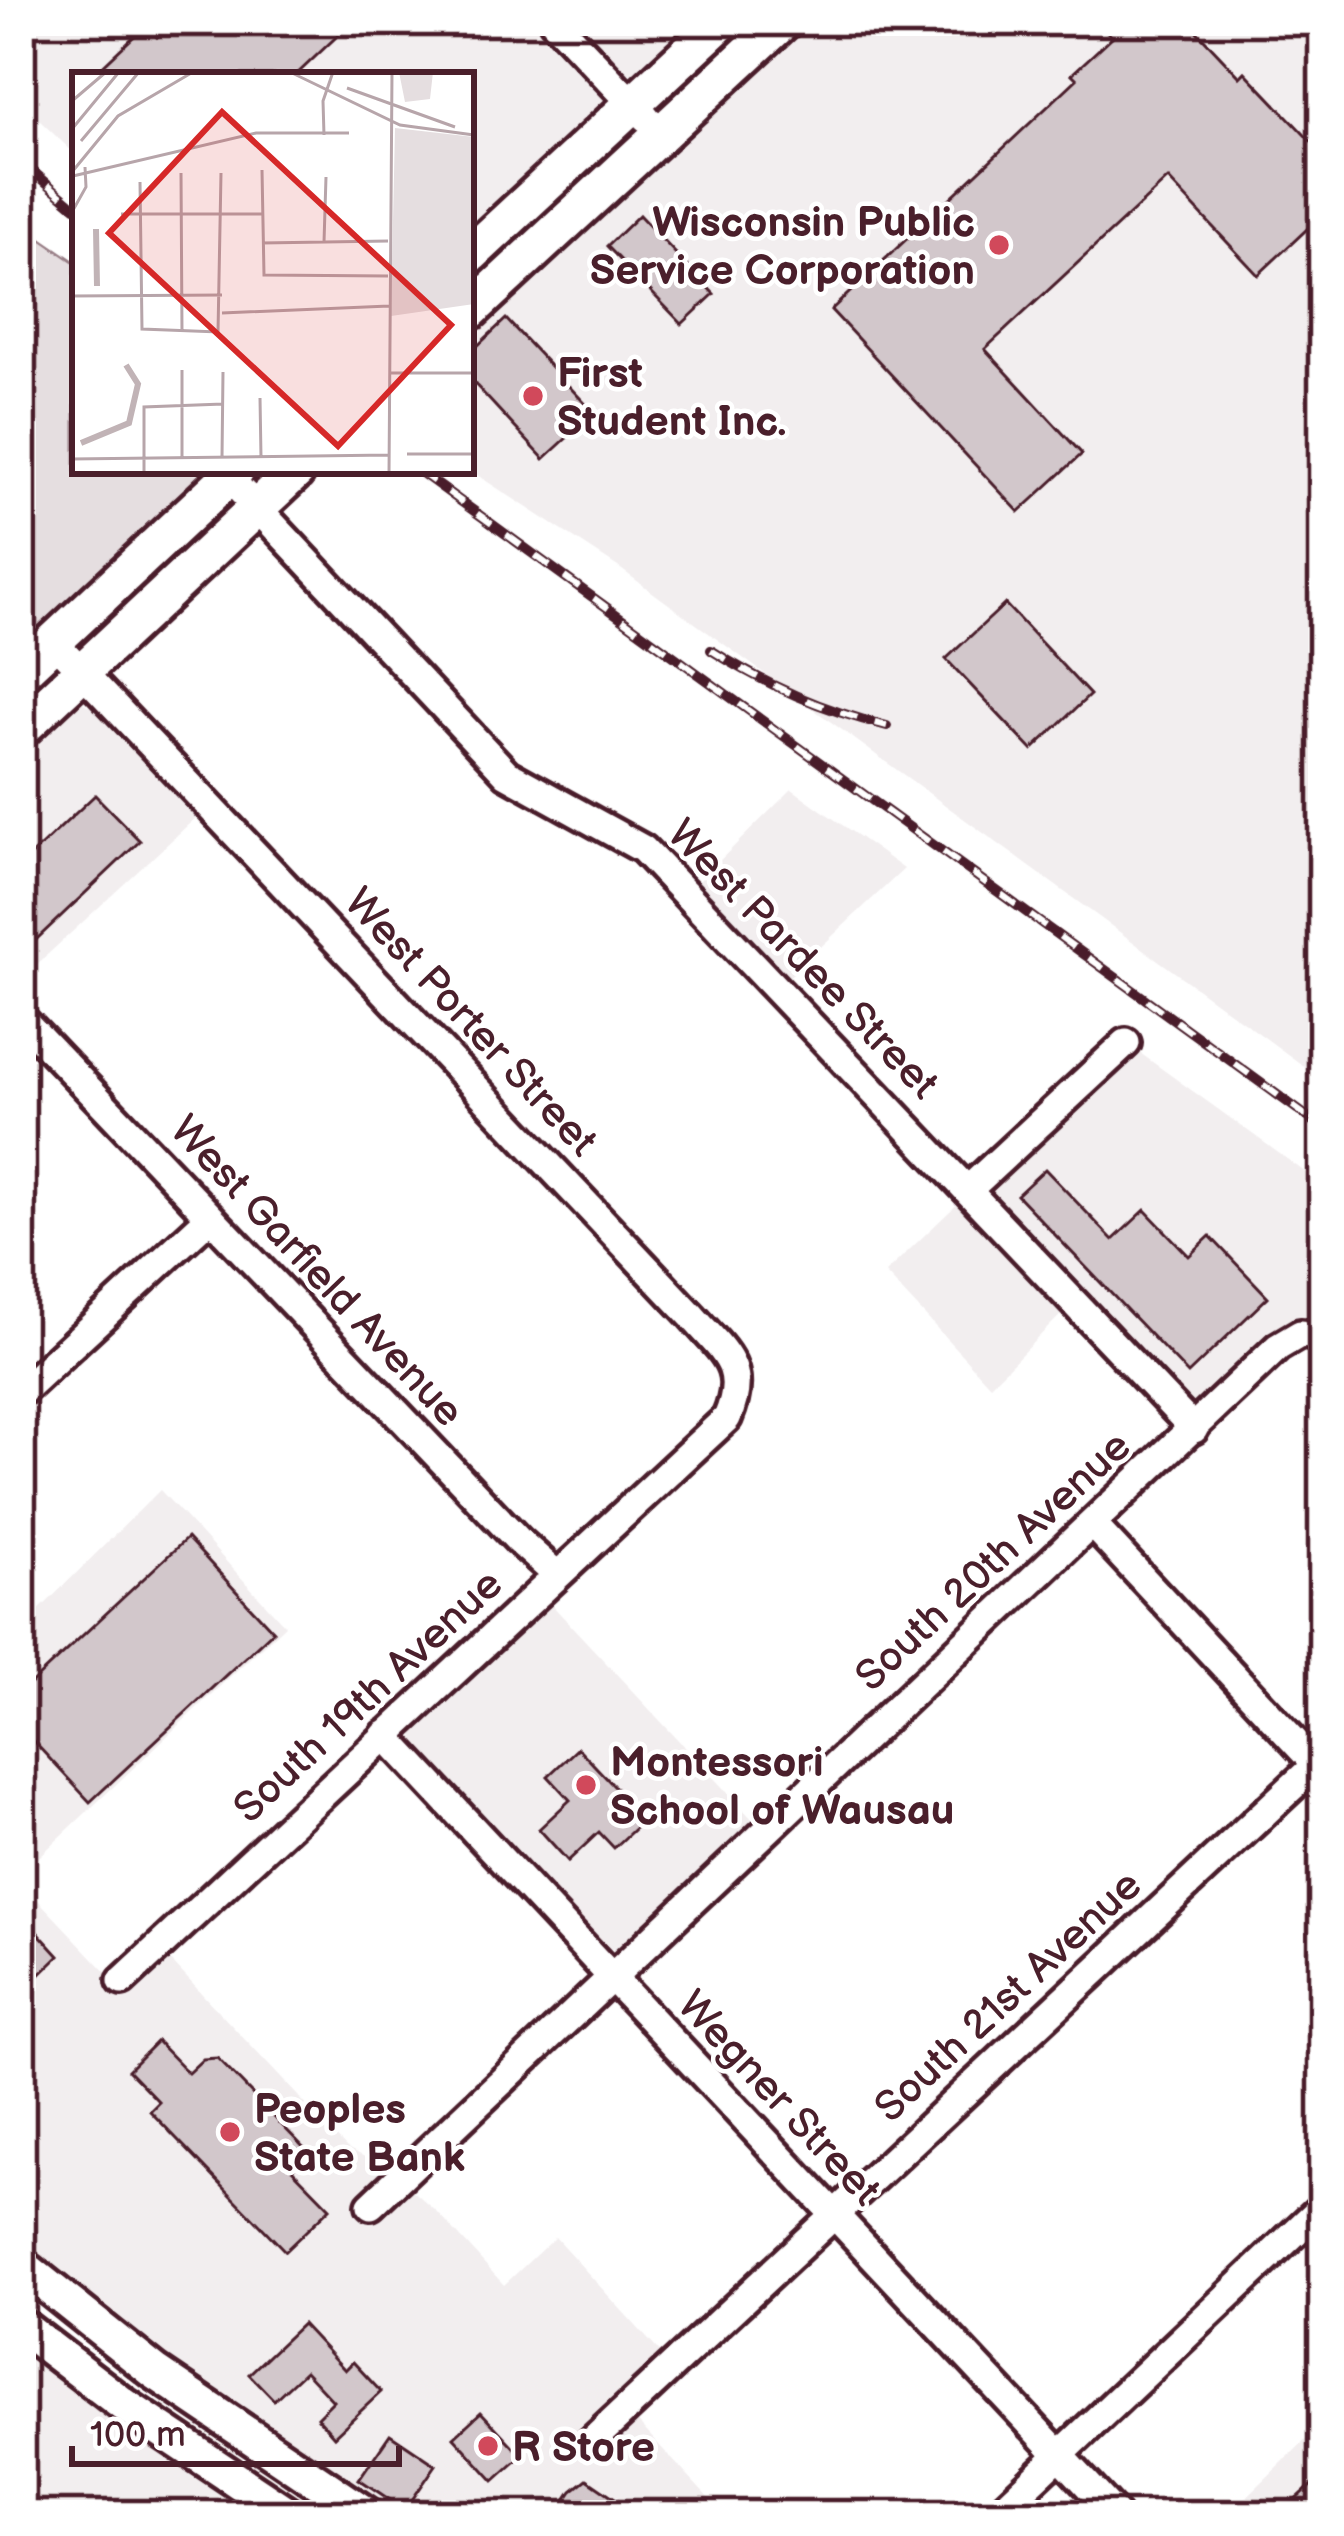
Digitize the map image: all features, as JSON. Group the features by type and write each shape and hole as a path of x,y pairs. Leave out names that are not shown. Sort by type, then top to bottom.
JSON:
{"main road":[{"path":"474,251 722,21"},
{"path":"474,307 783,21"},
{"path":"21,672 231,474"},
{"path":"21,729 293,474"}],"street":[{"path":"554,21 662,135"},
{"name":"West Pardee Street","path":"231,474 256,508 506,774 643,848 1194,1429"},
{"name":"West Porter Street","path":"54,642 733,1363 737,1394 727,1418 670,1471"},
{"name":"West Garfield Avenue","path":"21,1018 557,1576"},
{"path":"970,1188 1126,1043"},
{"path":"21,1392 209,1218"},
{"name":"South 20th Avenue","path":"371,2205 1279,1347 1289,1338 1317,1334"},
{"name":"South 19th Avenue","path":"122,1981 670,1471"},
{"path":"1093,1525 1321,1765"},
{"name":"Wegner Street","path":"385,1735 1116,2515"},
{"name":"South 21st Avenue","path":"592,2441 1321,1765"},
{"path":"996,2515 1323,2206"},
{"path":"21,2265 155,2372 367,2515"},
{"path":"21,2326 124,2405 289,2515"}],"shaded area":[{"path":"21,21 554,21 633,106 474,251 474,72 72,72 72,151 21,103"},
{"path":"574,21 700,21 637,75 623,72"},
{"path":"783,21 1323,21 1323,1080 618,567 474,473 474,307"},
{"path":"21,225 72,260 72,474 211,474 21,651"},
{"path":"84,703 104,715 201,813 21,979 21,751 70,705"},
{"path":"792,789 904,869 777,988 687,893"},
{"path":"1126,1043 1323,1185 1323,1336 1310,1333 1194,1429 1075,1301 990,1385 885,1273"},
{"path":"160,1490 285,1625 21,1874 21,1628"},
{"name":"Montessori School of Wausau","path":"550,1603 755,1822 616,1949 603,1948 596,1941 414,1742 413,1732 421,1723"},
{"path":"21,1882 130,1997 170,1960 347,2148 389,2169 437,2212 504,2285 555,2237 667,2360 620,2403 724,2515 396,2515 150,2348 21,2252"},
{"path":"21,2340 59,2377 264,2515 21,2515"},
{"path":"1323,2423 1323,2515 1228,2515"}],"building":[{"path":"173,21 228,21 235,29 244,21 353,21 299,72 96,72 146,25 157,37"},
{"name":"Wisconsin Public Service Corporation","path":"1097,21 1187,21 1240,77 1245,72 1323,154 1323,214 1258,275 1168,179 985,349 1082,454 1019,512 831,310 1077,79 1072,74 1112,37"},
{"path":"639,215 714,294 682,324 607,246"},
{"name":"First Student Inc.","path":"506,319 594,413 544,459 474,383 474,349"},
{"path":"1005,604 1090,695 1032,750 946,659"},
{"path":"95,795 140,841 21,954 21,865"},
{"path":"1045,1169 1113,1240 1145,1210 1189,1256 1210,1236 1268,1297 1188,1374 1017,1195"},
{"path":"187,1538 273,1631 90,1802 21,1728 21,1693"},
{"path":"578,1748 645,1819 614,1848 599,1832 568,1861 539,1829 570,1800 548,1776"},
{"path":"21,1914 59,1956 21,1993"},
{"name":"Peoples State Bank","path":"157,2041 188,2073 203,2059 217,2058 309,2153 292,2169 330,2208 285,2251 150,2111 159,2102 128,2070"},
{"path":"302,2324 345,2370 353,2362 381,2392 334,2436 317,2417 333,2401 305,2371 274,2400 249,2374"},
{"name":"R Store","path":"481,2412 522,2456 494,2481 454,2437"},
{"path":"390,2434 436,2465 405,2510 359,2479"},
{"path":"1323,2475 1323,2515 1279,2515"},
{"path":"587,2479 640,2515 556,2515"}],"railway":[{"path":"21,161 72,204"},
{"path":"423,474 1323,1128"},
{"path":"711,650 796,696 887,726"}],"place":[{"name":"Wisconsin Public Service Corporation","path":"999,245"},
{"name":"First Student Inc.","path":"533,396"},
{"name":"Montessori School of Wausau","path":"586,1785"},
{"name":"Peoples State Bank","path":"230,2132"},
{"name":"R Store","path":"488,2446"}]}
